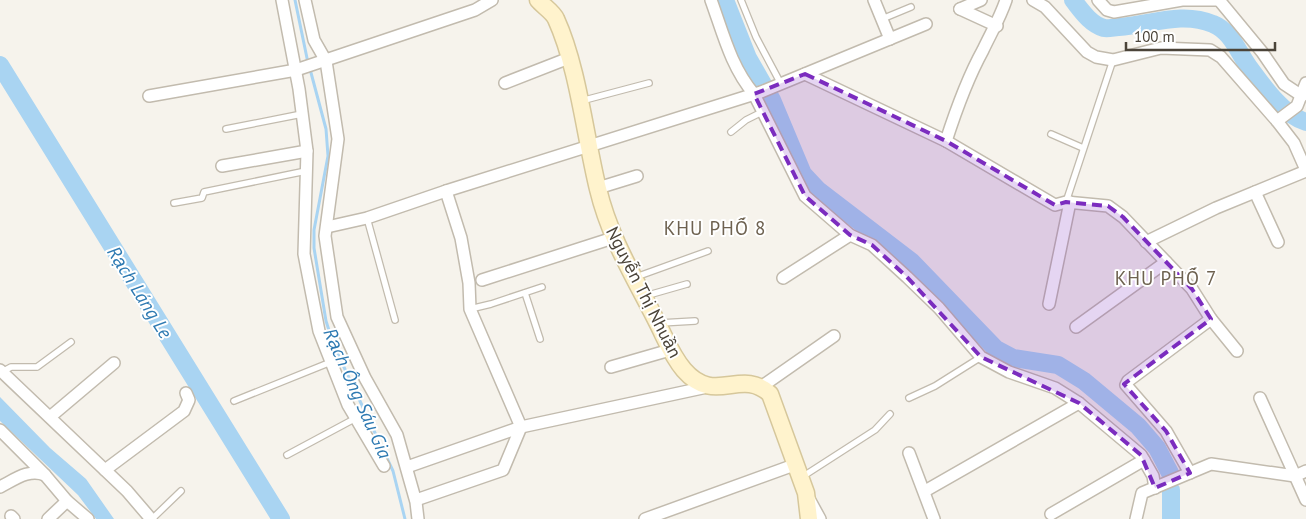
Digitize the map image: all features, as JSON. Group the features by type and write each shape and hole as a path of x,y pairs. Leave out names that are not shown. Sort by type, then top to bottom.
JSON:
{"street":[{"path":"282,0 298,69 308,171 303,237 304,254 319,331 348,405 384,466"},
{"path":"305,0 314,40 323,62 338,138 325,236 337,317 365,378 397,435 416,500 418,519"},
{"path":"149,96 298,69 475,10 492,0"},
{"name":"Nguyễn Thị Nhuần","path":"538,0 555,17 569,58 598,188 613,238 658,323 670,350 695,381 707,387"},
{"path":"711,0 728,52 744,82 758,93 762,112 805,196 850,235 872,245 907,277 939,308 981,357 1009,372 1055,388 1079,403 1141,455 1153,476 1155,488"},
{"path":"874,0 890,39"},
{"path":"981,0 960,9 997,26"},
{"path":"946,141 958,104 983,50 997,26 1006,0"},
{"path":"1033,0 1045,6 1087,52 1096,57 1113,60 1161,48 1210,50 1221,56 1251,94 1280,119 1294,142 1306,170 1146,242"},
{"path":"1098,0 1108,10 1114,12 1182,0 1219,0 1262,52 1284,84 1300,101"},
{"path":"327,227 367,218 446,191 758,93 926,24"},
{"path":"505,83 569,58"},
{"path":"805,74 946,141 1055,205 1068,202 1108,206 1192,289 1211,319 1237,350"},
{"path":"1280,119 1300,101 1306,83"},
{"path":"222,166 307,152"},
{"path":"598,188 637,176"},
{"path":"416,500 503,470 521,427 470,308 469,283 461,238 446,191"},
{"path":"1255,192 1278,242"},
{"path":"1049,304 1068,202"},
{"path":"783,278 850,235"},
{"path":"482,280 613,238"},
{"path":"1076,327 1166,262"},
{"path":"1190,473 1166,431 1126,385 1128,381 1211,319"},
{"path":"761,387 834,336"},
{"path":"610,367 670,350"},
{"path":"50,418 114,363"},
{"path":"1,371 105,470 152,519"},
{"path":"407,467 521,427 707,387 751,384 761,387 770,394 800,479 809,519"},
{"path":"105,470 184,411 189,400 186,393"},
{"path":"1260,398 1306,500"},
{"path":"924,491 1079,403"},
{"path":"0,430 68,501 88,519"},
{"path":"909,453 934,519"},
{"path":"1051,514 1144,460"},
{"path":"1136,519 1142,493 1211,464 1295,476 1306,470"},
{"path":"0,488 30,473 38,472 45,475"},
{"path":"645,519 800,479"},
{"path":"800,479 820,519"},
{"path":"48,519 68,501"}],"lane":[{"path":"741,0 778,85"},
{"path":"882,19 911,7"},
{"path":"1068,202 1083,148 1113,60"},
{"path":"579,102 649,83"},
{"path":"731,132 746,120 762,112"},
{"path":"226,129 302,114"},
{"path":"1052,134 1083,148"},
{"path":"174,203 202,198 204,192 308,171"},
{"path":"367,218 395,320"},
{"path":"634,277 708,251"},
{"path":"643,296 687,284"},
{"path":"470,308 542,287"},
{"path":"525,293 540,339"},
{"path":"658,323 695,322"},
{"path":"1,371 11,367 37,367 71,342"},
{"path":"909,398 935,386 981,357"},
{"path":"234,401 331,362"},
{"path":"800,479 875,430 890,414"},
{"path":"287,456 356,418"},
{"path":"152,519 180,491"}],"highlighted area":[{"path":"805,74 946,141 1055,205 1066,202 1108,206 1123,217 1192,289 1211,319 1124,384 1166,431 1190,473 1155,488 1141,455 1079,403 981,357 907,277 872,245 850,235 805,196 754,94"}],"water":[{"path":"0,397 50,448 86,479 114,519 96,519 78,495 0,421"}],"waterway":[{"name":"Rạch Ông Sáu Gia","path":"295,0 308,63"},
{"path":"725,0 748,58 772,100 803,174 818,190 912,262 996,349 1013,358 1058,365 1084,381 1138,426 1157,448 1170,473"},
{"path":"1073,0 1090,20 1104,28 1178,19 1201,20 1219,27 1234,43 1249,67 1274,99 1289,113 1306,122"},
{"name":"Rạch Láng Le","path":"0,65 281,519"},
{"name":"Rạch Ông Sáu Gia","path":"310,69 326,129 328,156 314,230 314,248 326,321 334,346 393,471 405,519"},
{"path":"1171,490 1171,519"}],"district":[{"name":"KHU PHỐ 8","path":"715,228"},
{"name":"KHU PHỐ 7","path":"1166,278"}]}
